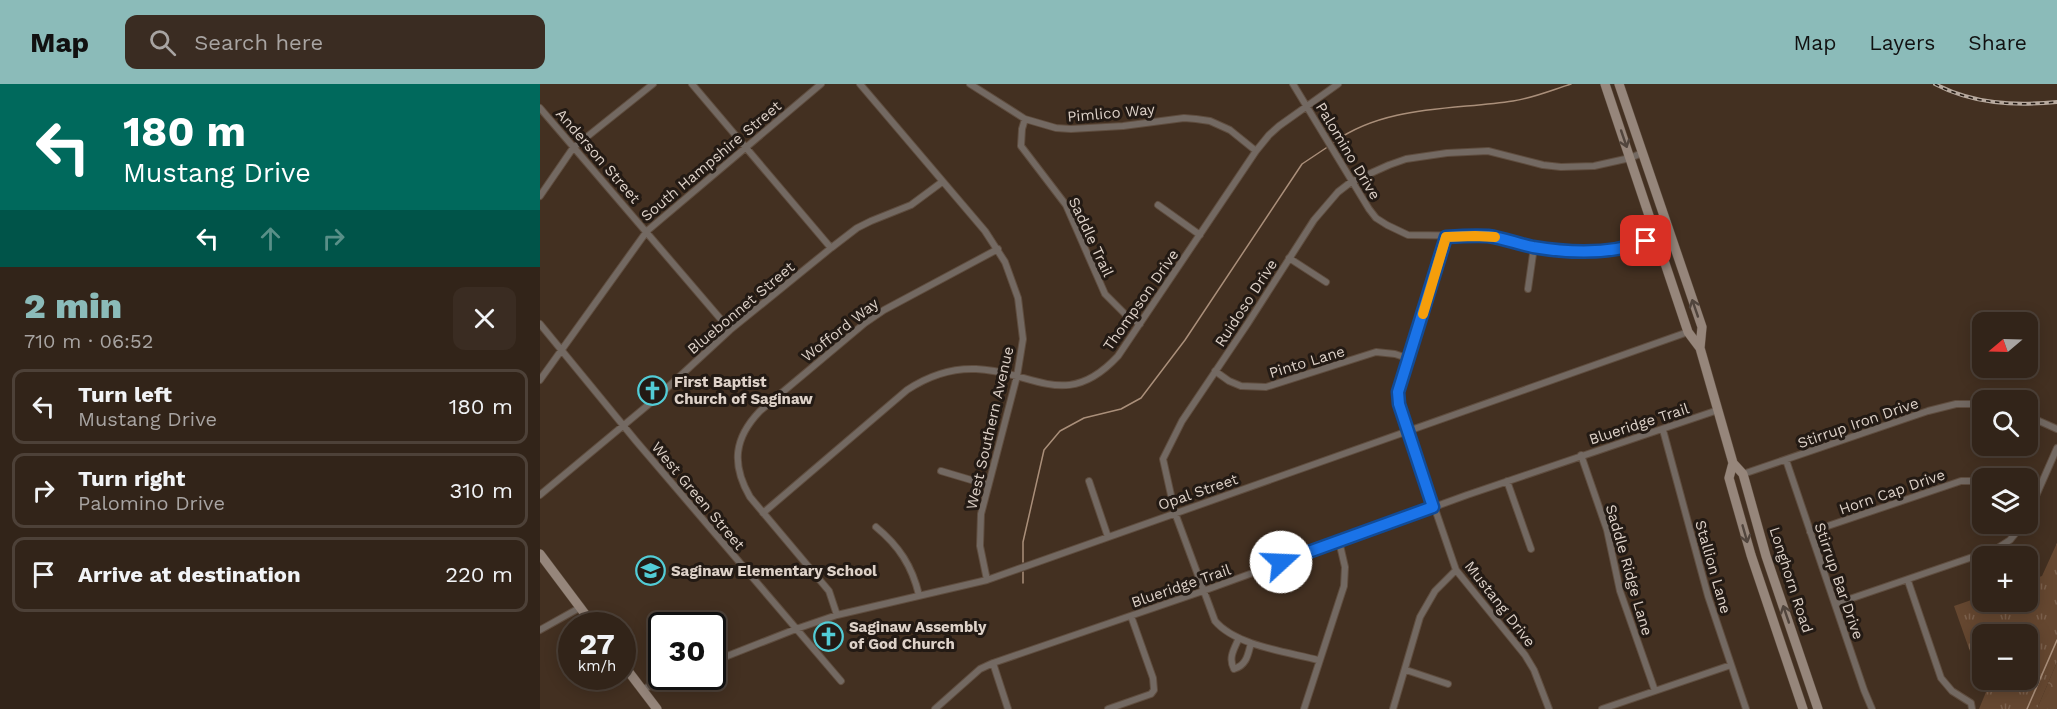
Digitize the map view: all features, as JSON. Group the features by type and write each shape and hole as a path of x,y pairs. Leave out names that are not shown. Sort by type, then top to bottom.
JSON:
{"main road":[{"name":"Longhorn Road","path":"1605,84 1688,332 1700,348 1733,463 1743,474 1766,556 1818,709"},
{"name":"Longhorn Road","path":"1619,84 1702,327 1700,348"},
{"name":"Longhorn Road","path":"1733,463 1729,478 1751,555 1803,709"},
{"path":"540,555 583,612"},
{"path":"636,680 657,709"}],"street":[{"path":"540,196 573,148 653,84"},
{"path":"692,84 831,248"},
{"name":"South Hampshire Street","path":"540,380 647,231 821,84"},
{"name":"West Southern Avenue","path":"860,84 998,249 1011,275 1020,309 1023,339 1017,376 981,514 979,536 987,580"},
{"name":"Pimlico Way","path":"970,84 1025,119 1056,128 1123,126 1184,118 1196,119 1210,121 1230,130 1256,151"},
{"name":"Palomino Drive","path":"1293,84 1369,209 1387,225 1408,235 1490,236 1534,247 1579,253 1634,246 1669,233"},
{"name":"Thompson Drive","path":"764,513 907,390 941,373 967,369 988,370 1058,386 1087,380 1112,362 1269,135 1338,84"},
{"name":"Anderson Street","path":"540,108 730,330"},
{"name":"Saddle Trail","path":"1025,119 1022,146 1066,205 1105,294 1125,314 1140,324"},
{"name":"Ruidoso Drive","path":"1318,660 1251,643 1227,633 1215,621 1175,513 1163,459 1182,421 1314,219 1338,192 1351,182 1406,159 1447,153 1488,152 1561,167 1594,166 1642,153"},
{"name":"Bluebonnet Street","path":"540,495 730,330 831,248 864,225 910,206 942,182"},
{"path":"1158,205 1200,235"},
{"name":"Mustang Drive","path":"1446,237 1419,328 1407,358 1398,392 1399,404 1456,570 1525,655 1534,670 1549,709"},
{"path":"1527,289 1534,247"},
{"name":"Wofford Way","path":"837,615 829,591 750,497 738,472 740,441 748,423 826,355 884,310 998,249"},
{"path":"1289,258 1326,282"},
{"name":"West Green Street","path":"540,324 841,681"},
{"name":"Opal Street","path":"726,656 837,615 987,580 1688,332"},
{"name":"Pinto Lane","path":"1215,371 1241,386 1266,387 1376,352 1407,358"},
{"name":"Stirrup Iron Drive","path":"1743,474 1928,411 1956,404 1972,404"},
{"name":"Blueridge Trail","path":"936,709 980,669 993,663 1203,591 1581,455 1719,410"},
{"path":"2038,420 2057,429"},
{"name":"Stallion Lane","path":"1663,430 1708,596 1746,709"},
{"path":"2038,486 2057,448"},
{"name":"Saddle Ridge Lane","path":"1581,455 1607,530 1623,600 1655,691"},
{"name":"Stirrup Bar Drive","path":"1786,460 1872,709"},
{"path":"941,471 988,485"},
{"path":"1089,481 1108,537"},
{"path":"1507,481 1531,549"},
{"name":"Horn Cap Drive","path":"1810,532 1961,481 1972,481"},
{"path":"876,526 889,537 904,556 912,569 920,595"},
{"path":"1834,604 1908,581 1996,549 2015,534"},
{"path":"1304,709 1318,660 1344,586 1345,567 1339,541"},
{"path":"1393,709 1420,617 1436,591 1456,570"},
{"path":"1908,581 1941,678 1952,691 1971,703 1972,709"},
{"path":"540,630 580,608"},
{"path":"1108,709 1151,694 1154,690 1153,678 1131,616"},
{"path":"1239,638 1231,657 1234,669 1240,667 1246,660 1251,643"},
{"path":"993,663 1008,709"},
{"path":"1602,709 1731,665"},
{"path":"1406,670 1448,684"},
{"path":"643,689 648,687"}],"green space":[{"path":"2057,543 2057,662 2037,709 1979,709 1987,690 2038,690 2038,624 1972,624 1972,657 1954,606 1972,600 1972,612 2038,612 2038,577 2042,576"},
{"path":"2057,662 2057,709 2037,709"}],"waterway":[{"path":"1334,142 1354,130 1397,115 1513,101 1571,84"},
{"path":"1023,562 1023,542 1044,450 1060,431 1084,418 1121,409 1141,398 1185,340 1302,164 1326,148"},
{"path":"1023,572 1023,583"},
{"path":"2027,709 2057,640"}],"railway":[{"path":"1935,84 1979,100 2025,104 2057,102"}],"slow traffic":[{"path":"1423,314 1446,237 1495,237"}],"place":[{"name":"First Baptist Church of Saginaw","path":"653,391"},
{"name":"Saginaw Elementary School","path":"650,571"},
{"name":"Saginaw Assembly of God Church","path":"828,636"}],"route":[{"path":"1281,562 1433,507 1399,404 1398,392 1446,237 1490,236 1534,247 1579,253 1634,246 1646,241"}]}
